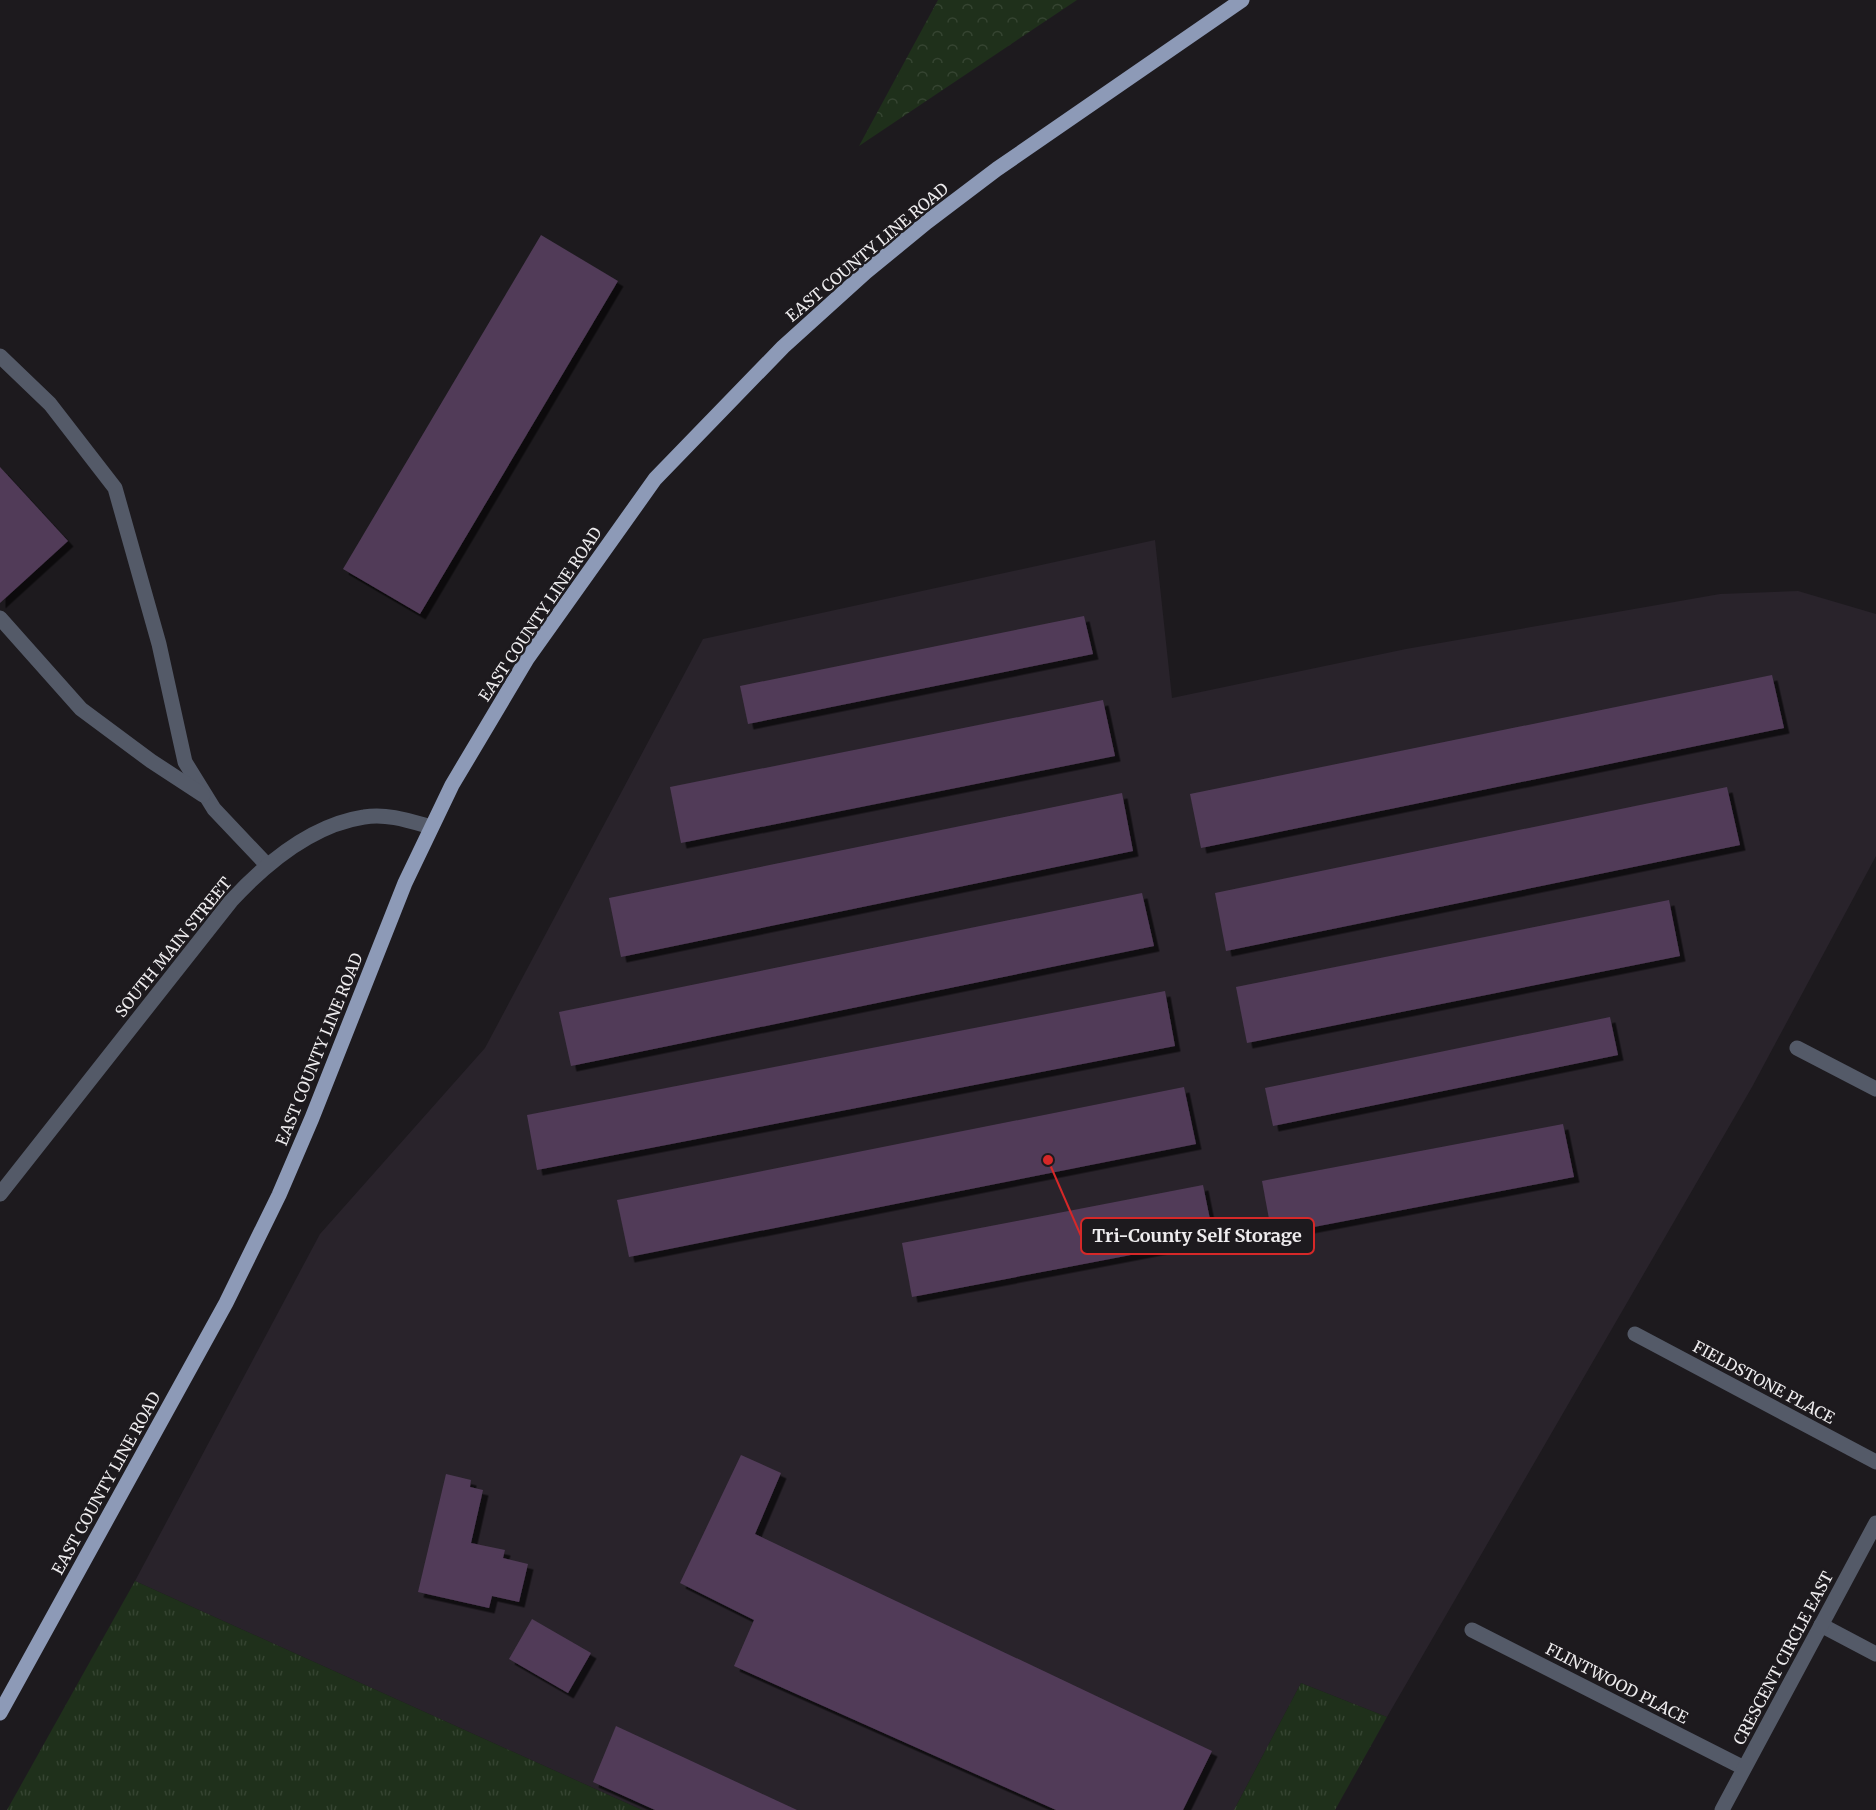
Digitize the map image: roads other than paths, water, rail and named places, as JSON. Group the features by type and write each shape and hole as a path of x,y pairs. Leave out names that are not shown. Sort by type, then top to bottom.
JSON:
{"main road":[{"name":"EAST COUNTY LINE ROAD","path":"0,1713 226,1303 257,1242 312,1118 397,903 452,785 527,659 655,479 783,347 866,272 927,222 997,169 1242,0"}],"street":[{"path":"0,356 50,404 116,488 159,644 185,762 214,808 267,865"},
{"path":"0,618 81,709 151,761 208,799"},
{"name":"SOUTH MAIN STREET","path":"0,1194 254,875 280,855 324,829 364,816 393,817 431,827"},
{"path":"1797,1048 1876,1089"},
{"name":"FIELDSTONE PLACE","path":"1635,1334 1876,1462"},
{"name":"CRESCENT CIRCLE EAST","path":"1722,1810 1876,1523"},
{"path":"1821,1625 1876,1654"},
{"name":"FLINTWOOD PLACE","path":"1472,1630 1744,1768"}],"place":[{"name":"Tri-County Self Storage","path":"1048,1160"}]}
